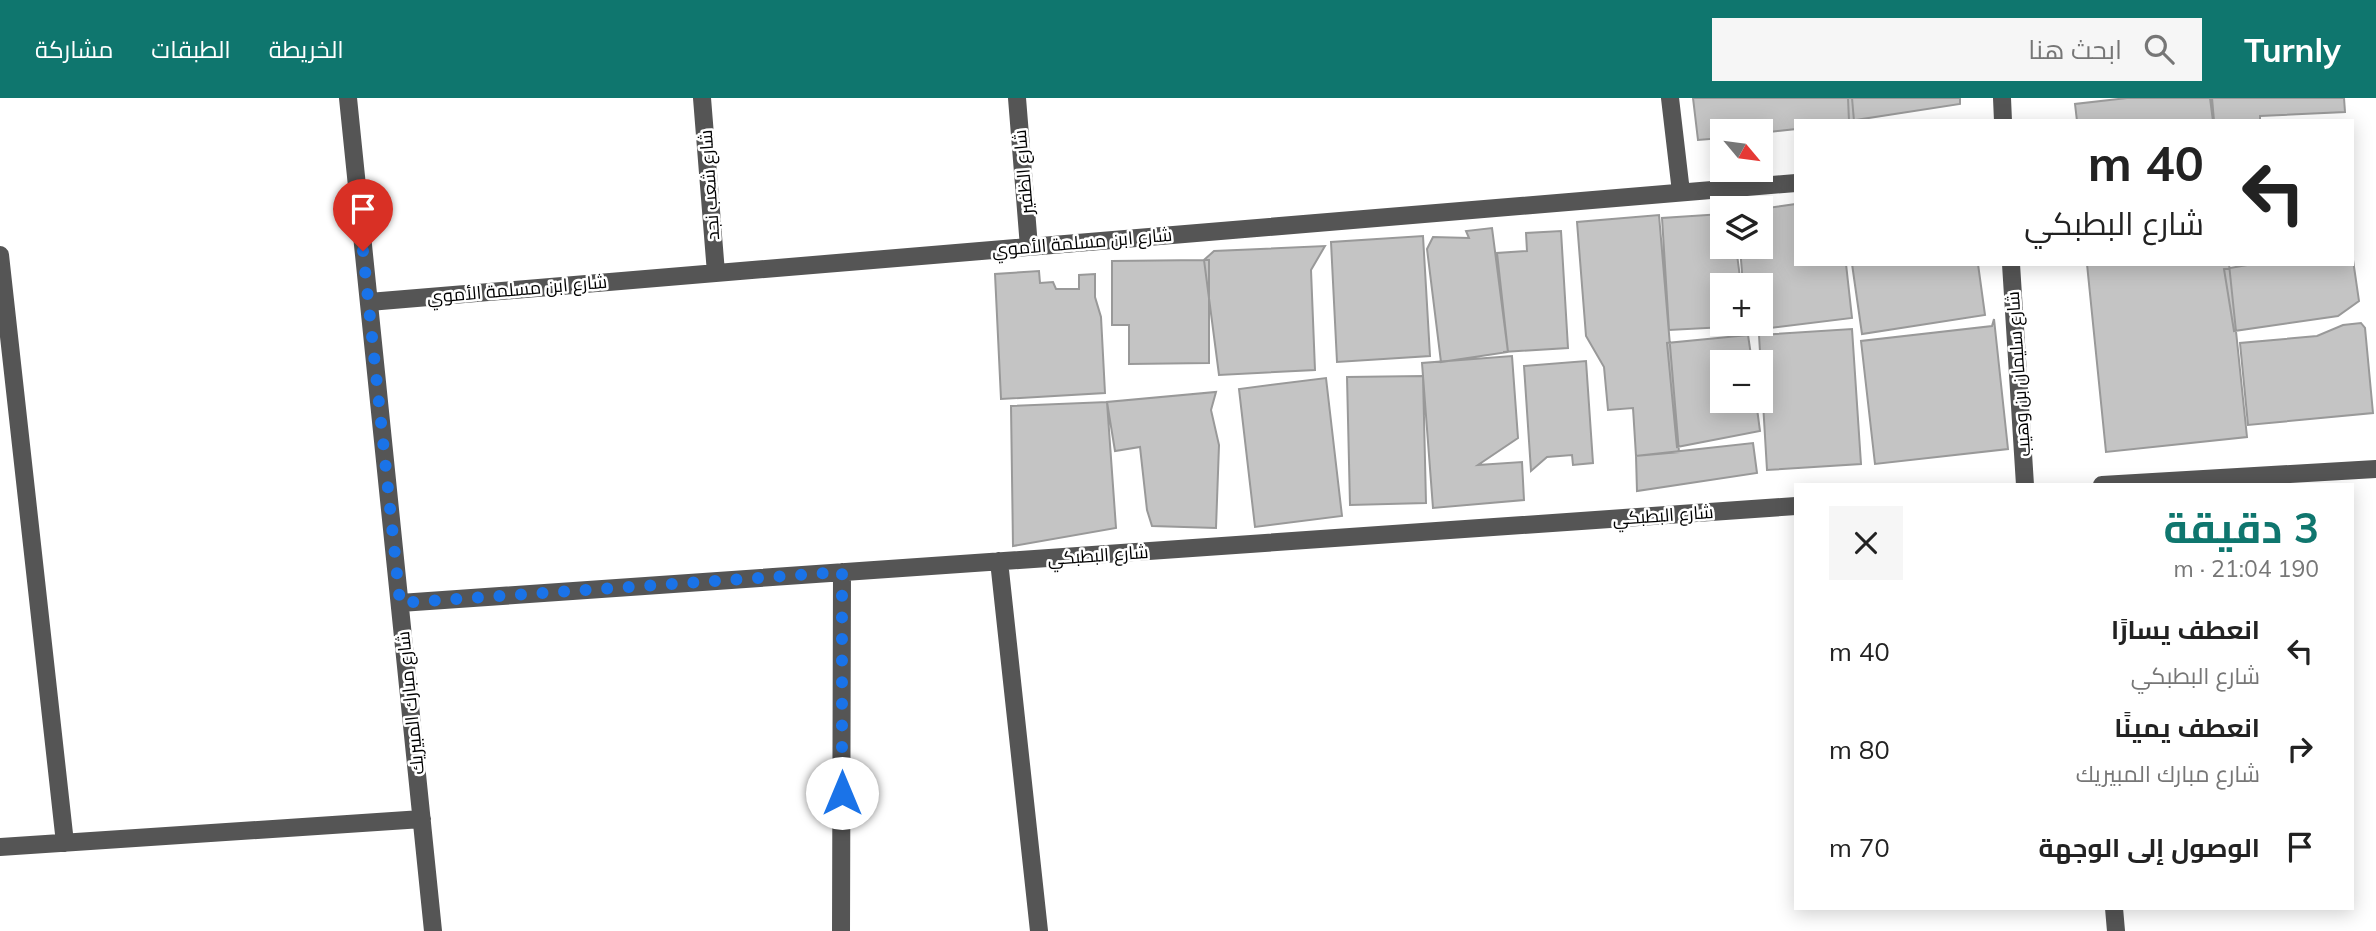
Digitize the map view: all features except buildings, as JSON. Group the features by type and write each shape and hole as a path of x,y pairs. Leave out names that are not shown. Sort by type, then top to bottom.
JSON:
{"street":[{"name":"شارع مبارك المبيريك","path":"348,98 433,931"},
{"name":"شارع شعب نجد","path":"702,98 716,273"},
{"name":"شارع الظفير","path":"1017,98 1029,247"},
{"path":"1670,98 1681,192"},
{"path":"2002,98 2003,119"},
{"name":"شارع ابن مسلمة الأموي","path":"369,302 1794,183"},
{"path":"0,254 65,843"},
{"name":"شارع سليمان بن وهيب","path":"2011,266 2025,483"},
{"path":"2136,483 2376,469"},
{"name":"شارع البطبكي","path":"400,603 1794,506"},
{"path":"999,561 1039,931"},
{"path":"841,931 842,572"},
{"path":"0,847 422,819"},
{"path":"2114,910 2116,931"}],"route":[{"path":"363,251 400,603 842,572 842,793"}]}
